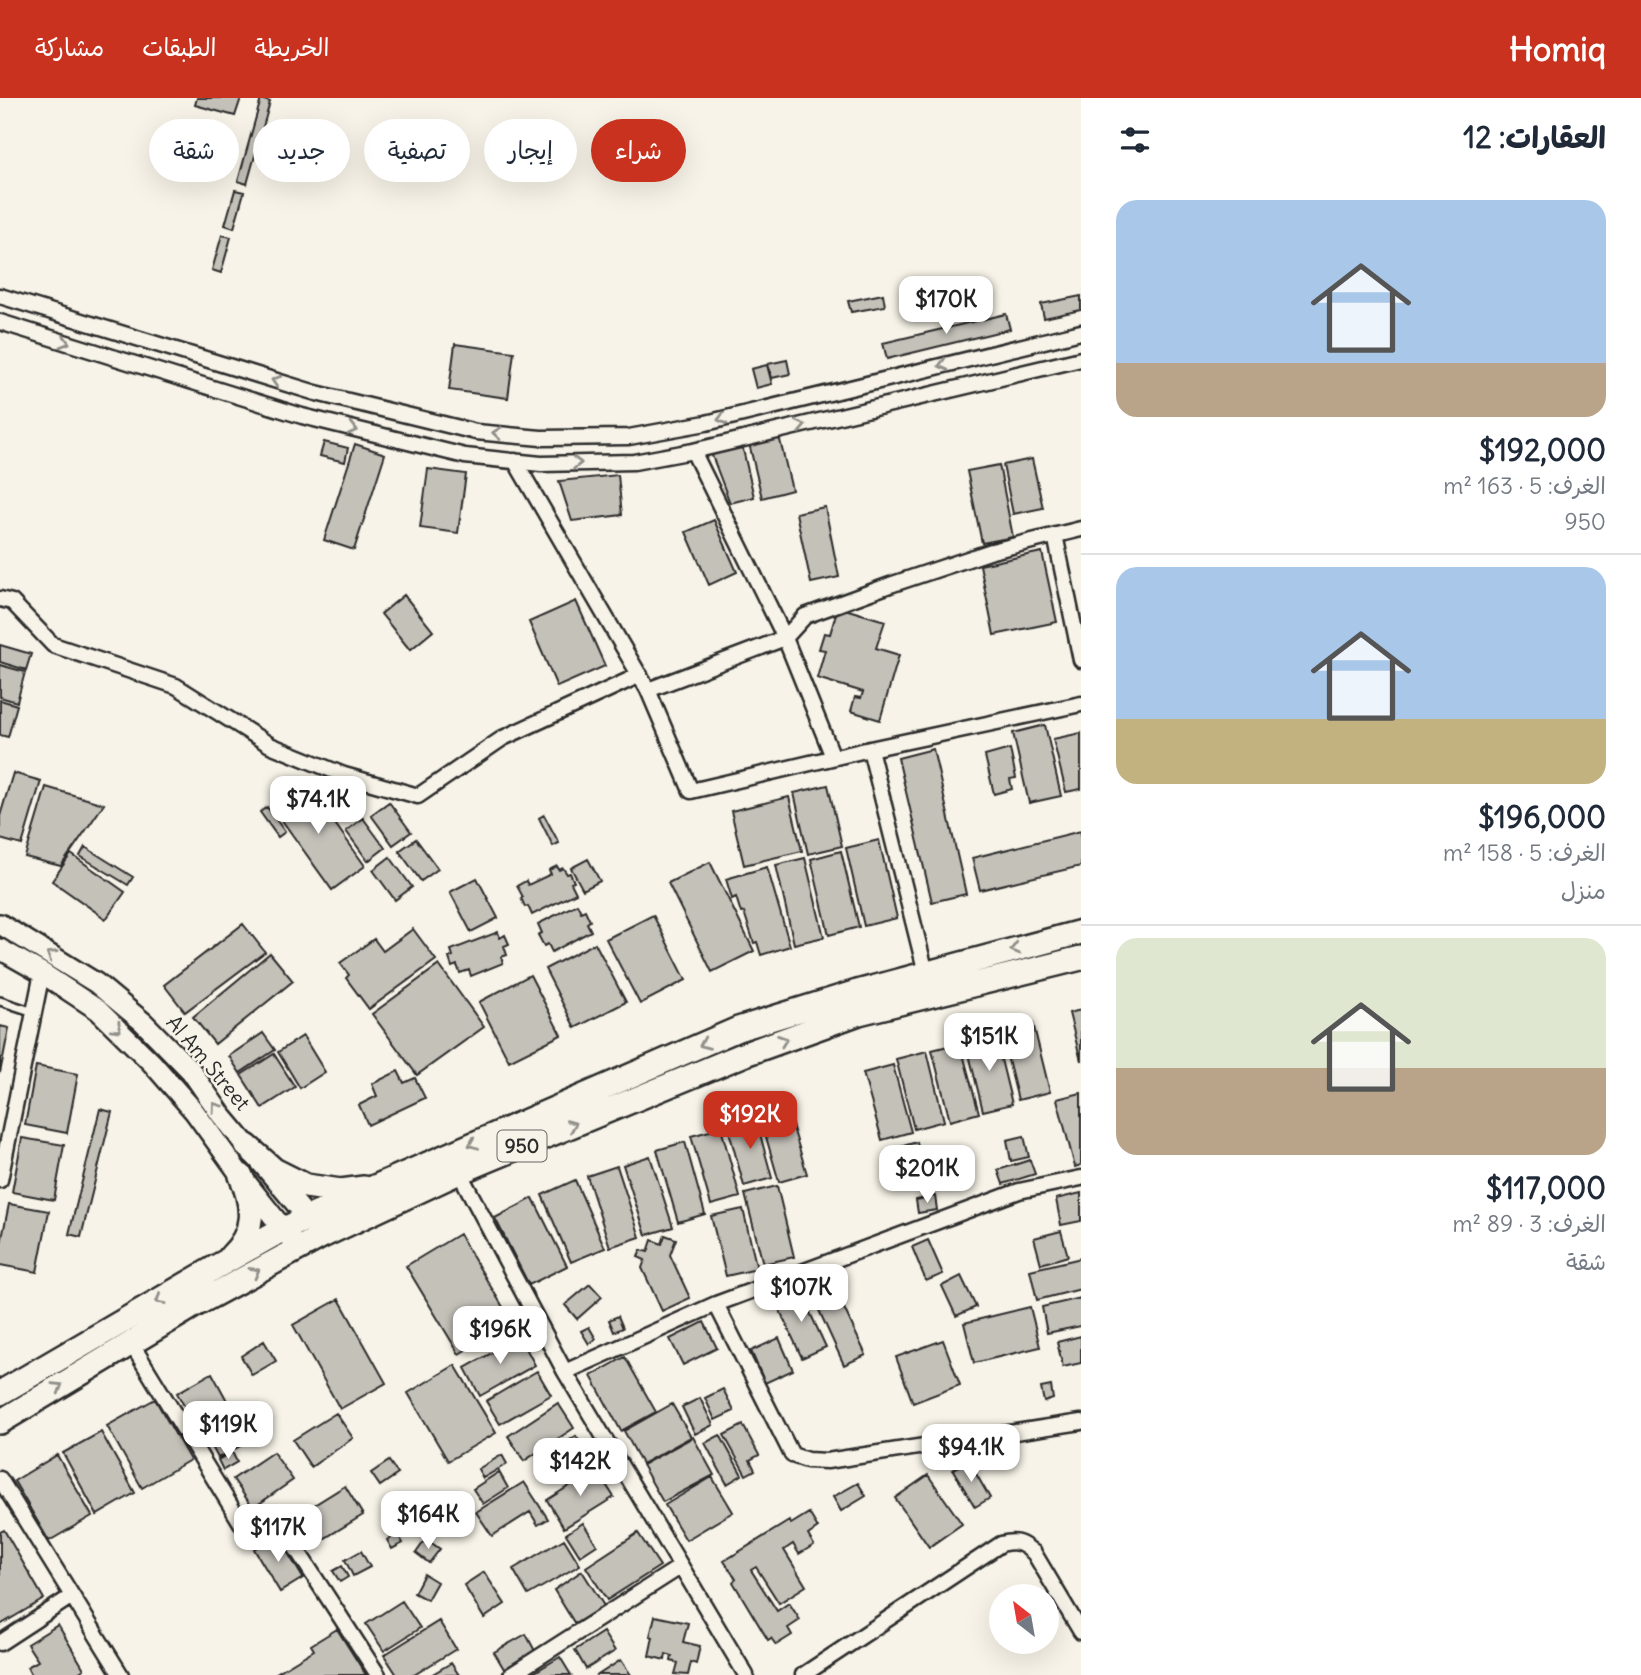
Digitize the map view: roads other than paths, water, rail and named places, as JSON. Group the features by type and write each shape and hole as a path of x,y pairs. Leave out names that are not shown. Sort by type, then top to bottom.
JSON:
{"main road":[{"name":"Al Am Street","path":"0,924 96,983 143,1021 191,1071 222,1116 316,1227"},
{"name":"950","path":"0,1422 195,1305 298,1248 316,1227 377,1186 738,1029 857,992 1081,932"},
{"name":"Al Am Street","path":"0,949 98,1010 152,1063 194,1111 298,1248"},
{"name":"950","path":"0,1393 284,1230 316,1227 459,1172 745,1054 846,1018 1081,958"},
{"path":"247,1146 274,1170 306,1186 341,1191 377,1186"},
{"path":"216,1267 233,1254 245,1237 251,1216 249,1195 241,1176"}],"street":[{"path":"0,296 316,393 476,432 541,438 629,437 706,423 1081,331"},
{"path":"0,322 302,416 465,456 541,464 634,462 693,451 1081,359"},
{"path":"693,451 785,638 833,757"},
{"path":"515,461 640,675 691,791 833,757 1081,704"},
{"path":"648,690 785,638 805,616 992,551 1081,529"},
{"path":"1055,535 1081,660"},
{"path":"0,599 12,602 53,645 176,686 270,745 344,775 418,796 503,738 640,675"},
{"path":"870,749 926,973"},
{"path":"0,1180 2,1157 42,973"},
{"path":"459,1172 565,1372 746,1675"},
{"path":"565,1372 716,1304 1019,1191 1081,1178"},
{"path":"716,1304 792,1455 807,1461 827,1461 1081,1422"},
{"path":"131,1343 246,1531 275,1516 378,1675"},
{"path":"0,1479 121,1675"},
{"path":"803,1675 1001,1544 1012,1541 1023,1544 1034,1553 1081,1632"},
{"path":"511,1675 680,1567"},
{"path":"0,1643 72,1596"}],"lane":[{"path":"0,1001 33,1012"}]}
